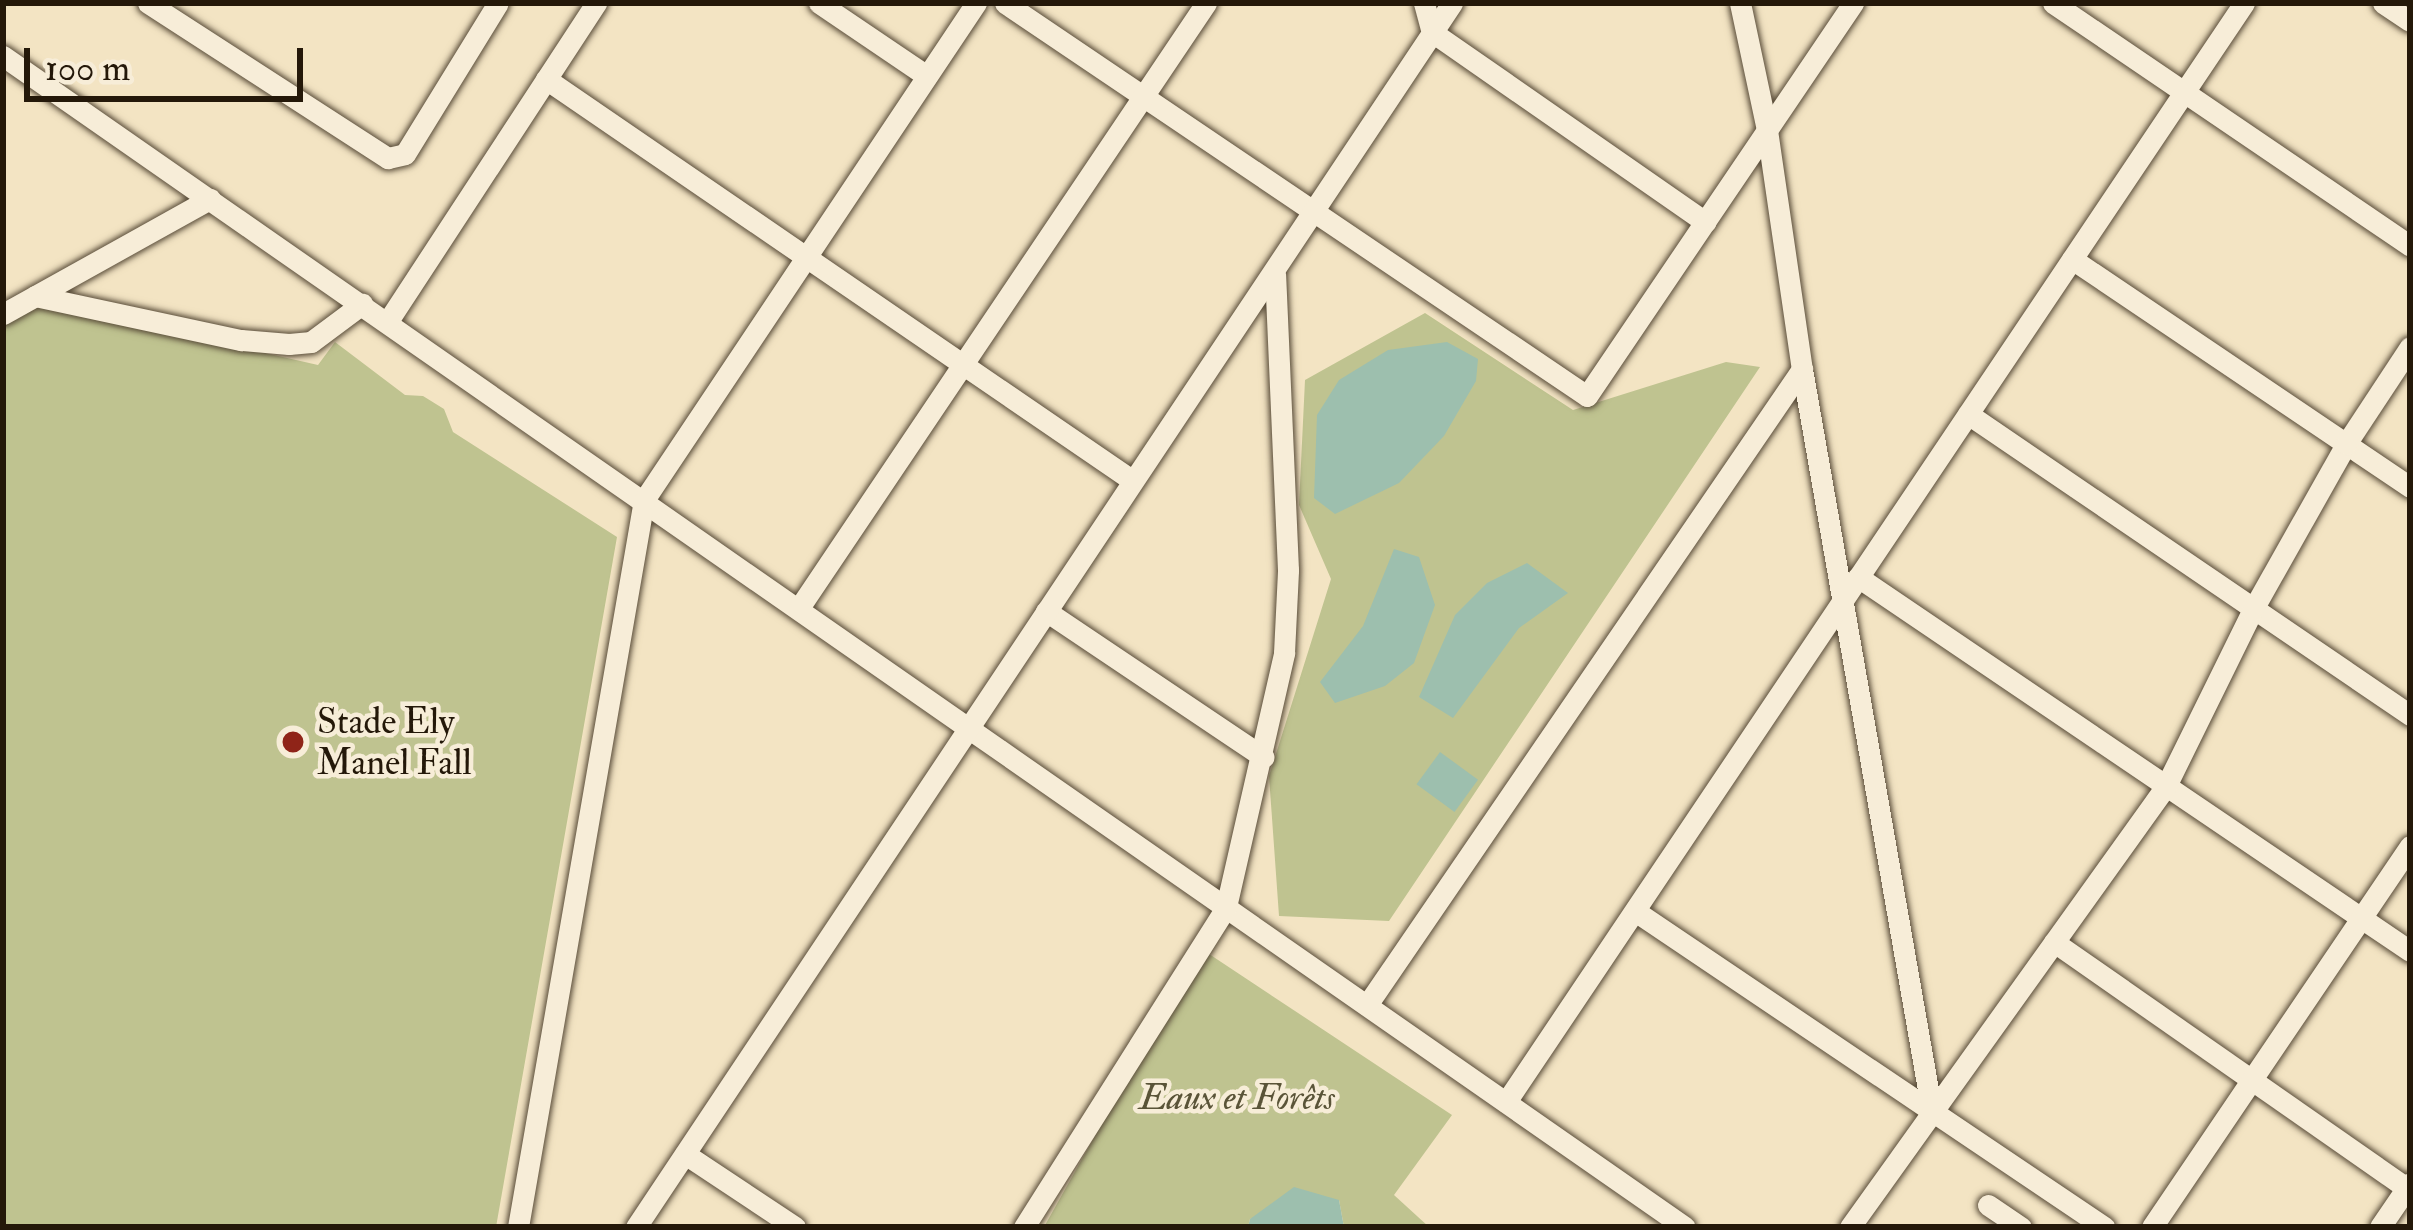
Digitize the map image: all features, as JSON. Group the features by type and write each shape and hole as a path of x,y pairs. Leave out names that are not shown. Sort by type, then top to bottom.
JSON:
{"street":[{"path":"148,3 388,158 405,154 488,6"},
{"path":"388,321 596,3"},
{"path":"819,3 927,76"},
{"path":"518,1227 644,500 976,3"},
{"path":"1005,3 1587,397 1852,3"},
{"path":"799,608 1206,3"},
{"path":"1424,3 1432,32 1705,222"},
{"path":"636,1227 1452,3"},
{"path":"1740,3 1767,130 1802,368 1932,1112"},
{"path":"2053,3 2410,246"},
{"path":"1506,1102 2244,3"},
{"path":"2384,3 2410,21"},
{"path":"3,56 1685,1227"},
{"path":"546,79 1133,482"},
{"path":"3,314 210,199"},
{"path":"2072,260 2410,487"},
{"path":"1024,1227 1226,907 1284,653 1288,570 1275,273"},
{"path":"35,296 241,340 289,344 311,341 362,304"},
{"path":"1850,1227 2166,786 2252,611 2345,444 2410,347"},
{"path":"1367,1005 1802,368"},
{"path":"1968,414 2410,715"},
{"path":"1858,577 2410,951"},
{"path":"1046,611 1263,757"},
{"path":"2152,1227 2410,846"},
{"path":"1635,911 2104,1227"},
{"path":"2054,942 2250,1082 2409,1187 2380,1227"},
{"path":"685,1154 795,1227"},
{"path":"1988,1205 2021,1227"}],"green space":[{"name":"Stade Ely Manel Fall","path":"45,303 318,365 335,342 405,395 423,396 444,409 453,432 617,537 496,1227 3,1227 3,323"},
{"path":"1425,313 1573,410 1726,362 1760,367 1389,921 1279,916 1269,776 1331,579 1299,505 1305,380"},
{"name":"Eaux et Forêts","path":"1200,948 1452,1115 1394,1195 1429,1227 1344,1227 1339,1200 1250,1219 1248,1227 1044,1227"}],"shaded area":[{"path":"1447,342 1478,359 1476,381 1444,436 1399,483 1335,514 1314,498 1317,415 1339,380 1388,350"},
{"path":"1394,549 1419,557 1435,605 1414,663 1385,686 1335,703 1320,682 1363,626"},
{"path":"1527,563 1568,593 1519,628 1453,718 1419,697 1455,615 1487,583"},
{"path":"1440,752 1478,780 1455,812 1416,784"},
{"path":"1294,1187 1339,1200 1344,1227 1248,1227 1250,1219"}],"place":[{"name":"Stade Ely Manel Fall","path":"293,742"}]}
